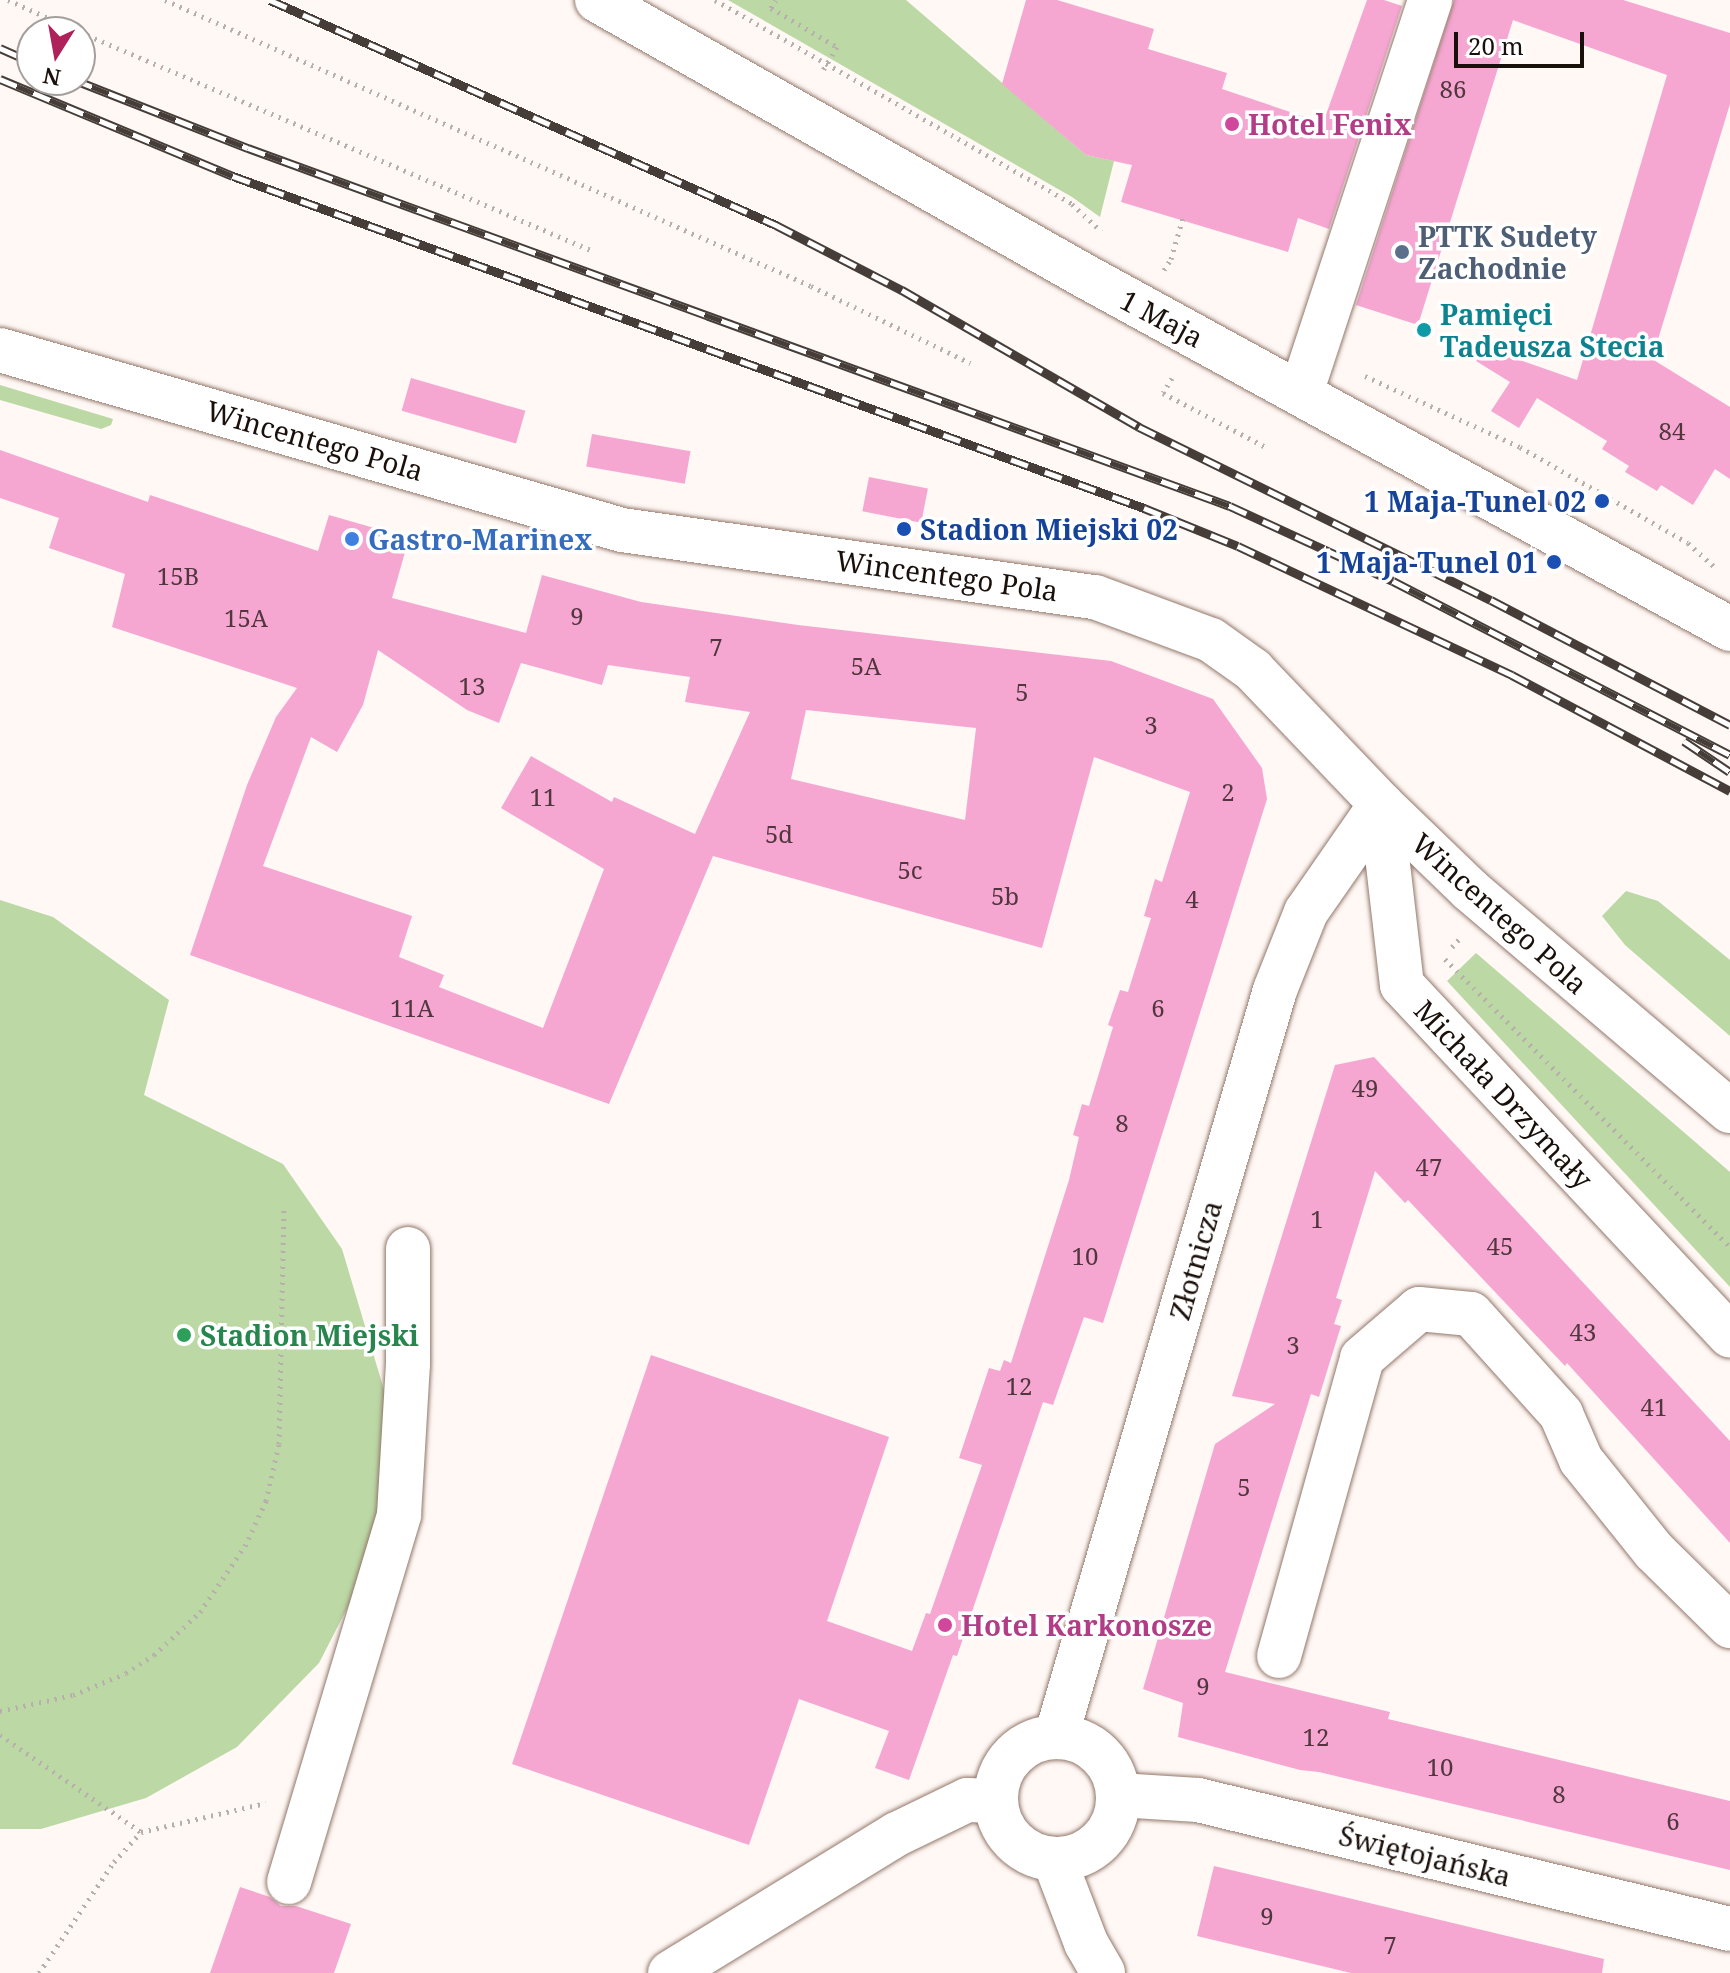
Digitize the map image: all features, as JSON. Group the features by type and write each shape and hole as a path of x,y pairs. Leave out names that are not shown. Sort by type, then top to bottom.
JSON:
{"street":[{"name":"1 Maja","path":"597,0 1081,274 1730,629"},
{"path":"1301,393 1430,0"},
{"name":"Wincentego Pola","path":"0,350 622,530 1003,581 1095,597 1211,640 1253,670 1381,804 1470,890 1730,1111"},
{"name":"Michała Drzymały","path":"1381,804 1402,985 1730,1336"},
{"name":"Złotnicza","path":"1056,1737 1275,990 1306,912 1381,804"},
{"path":"289,1882 399,1515 408,1364 408,1249"},
{"path":"1279,1656 1362,1358 1419,1309 1471,1314 1561,1414 1581,1460 1654,1551 1730,1626"},
{"path":"1056,1737 1079,1741 1099,1753 1113,1772 1119,1795 1115,1820 1100,1841 1079,1855 1054,1859 1032,1854 1014,1842 1001,1823 996,1801 998,1782 1012,1757 1037,1740 1056,1737"},
{"name":"Świętojańska","path":"1119,1795 1198,1800 1730,1929"},
{"path":"670,1973 897,1834 967,1800 996,1801"},
{"path":"1054,1859 1086,1943 1103,1973"}],"path":[{"path":"8,0 44,16"},
{"path":"165,0 811,286 970,363"},
{"path":"715,0 1072,204 1083,216"},
{"path":"769,0 771,8 837,47 821,74"},
{"path":"771,8 776,0"},
{"path":"96,39 593,251"},
{"path":"1167,266 1184,214"},
{"path":"1172,378 1163,393 1266,447"},
{"path":"1373,379 1520,447 1688,543 1719,571"},
{"path":"1452,947 1460,937"},
{"path":"1441,955 1730,1247"},
{"path":"0,1711 73,1695 126,1673 154,1655 200,1612 245,1546 266,1501 279,1444 284,1210"},
{"path":"0,1735 141,1832"},
{"path":"39,1973 114,1862 141,1832 316,1791"}],"green space":[{"path":"728,0 906,0 1086,155 1114,161 1100,217 1072,197"},
{"path":"0,385 113,419 111,425 101,429 0,400"},
{"path":"1626,891 1658,901 1730,960 1730,1036 1625,945 1602,916"},
{"name":"Stadion Miejski","path":"0,900 53,917 169,1000 144,1095 283,1164 342,1249 393,1420 376,1552 319,1663 237,1747 146,1798 41,1829 0,1829"},
{"path":"1476,953 1730,1172 1730,1287 1447,981"}],"building":[{"name":"Hotel Fenix","path":"1026,0 1057,0 1154,29 1148,49 1227,73 1222,89 1323,123 1367,0 1384,0 1402,6 1329,229 1298,218 1288,252 1121,202 1132,165 1086,155 1002,84"},
{"path":"1454,0 1623,0 1730,33 1730,104 1652,359 1730,407 1730,479 1715,469 1693,505 1661,485 1657,491 1625,472 1629,466 1602,449 1607,441 1537,398 1519,428 1491,411 1510,382 1476,361 1482,347 1577,380 1667,75 1513,20 1418,325 1356,305"},
{"path":"411,378 525,411 516,443 402,411"},
{"path":"592,434 690,451 685,484 586,466"},
{"path":"0,450 148,502 150,495 318,551 329,515 409,538 392,598 526,633 542,575 641,602 798,625 1111,661 1213,699 1262,768 1267,799 1103,1323 1084,1317 1053,1405 1043,1402 957,1656 953,1655 909,1780 875,1768 889,1731 799,1699 749,1845 512,1764 651,1355 889,1437 827,1621 912,1651 926,1613 930,1614 982,1465 959,1458 989,1368 1000,1371 1004,1360 1011,1363 1069,1180 1079,1137 1073,1135 1082,1104 1089,1106 1113,1027 1108,1025 1120,990 1128,992 1151,918 1144,916 1155,879 1162,882 1190,792 1094,757 1042,948 713,856 609,1104 190,955 247,785 276,717 297,688 112,627 125,574 49,548 59,518 0,498","holes":["378,650 467,710 499,723 521,663 602,685 608,665 690,677 685,702 750,712 695,834 614,797 612,802 531,756 501,808 604,869 543,1028 439,987 444,975 399,957 412,916 263,866 311,737 337,752 363,705","806,710 976,728 965,820 791,779"]},
{"path":"869,477 928,488 921,523 862,511"},
{"path":"1374,1057 1730,1441 1730,1543 1567,1363 1565,1366 1408,1200 1405,1203 1375,1171 1336,1298 1342,1300 1334,1324 1341,1326 1319,1397 1311,1394 1225,1672 1390,1712 1388,1719 1730,1801 1730,1870 1300,1770 1178,1737 1183,1703 1143,1689 1215,1444 1275,1404 1232,1396 1335,1065"},
{"path":"1214,1866 1604,1959 1602,1973 1351,1973 1197,1936"},
{"path":"240,1887 270,1897 281,1906 296,1906 351,1924 334,1973 210,1973"}],"railway":[{"path":"270,0 776,225 902,290 1139,427 1491,600 1730,725"},
{"path":"0,48 16,55"},
{"path":"0,79 233,176 1144,508 1238,546 1512,675 1730,791"},
{"path":"96,88 248,148 1230,506 1393,581 1730,755"},
{"path":"1684,741 1730,772"}],"place":[{"name":"Hotel Fenix","path":"1232,124"},
{"name":"PTTK Sudety Zachodnie","path":"1402,252"},
{"name":"Pamięci Tadeusza Stecia","path":"1424,330"},
{"name":"1 Maja-Tunel 02","path":"1602,501"},
{"name":"Stadion Miejski 02","path":"904,529"},
{"name":"Gastro-Marinex","path":"352,539"},
{"name":"1 Maja-Tunel 01","path":"1554,562"},
{"name":"Stadion Miejski","path":"184,1335"},
{"name":"Hotel Karkonosze","path":"945,1625"}]}
